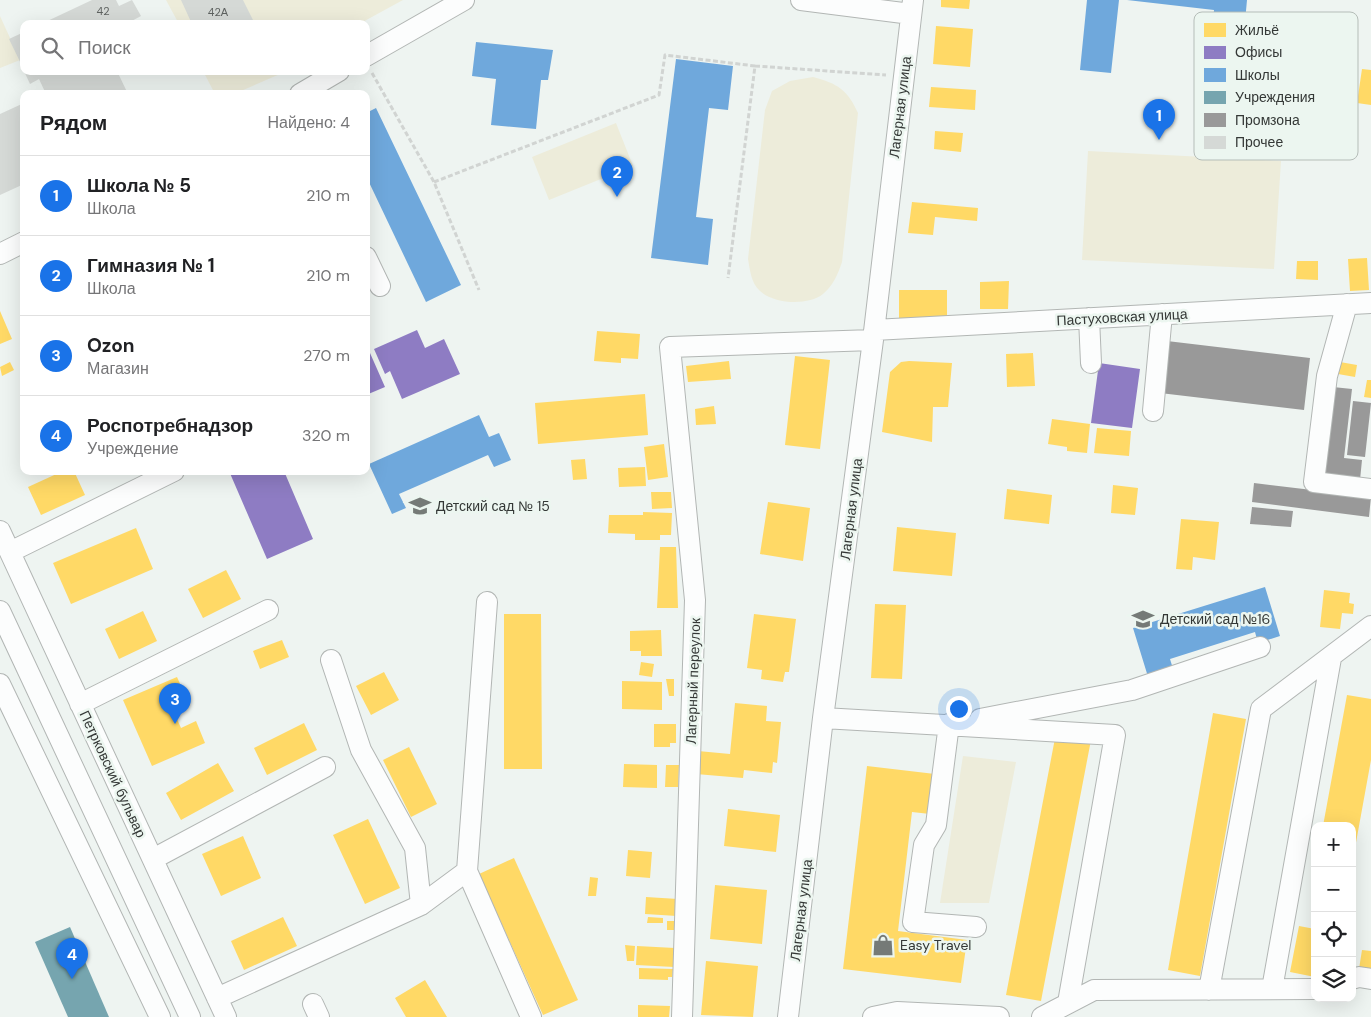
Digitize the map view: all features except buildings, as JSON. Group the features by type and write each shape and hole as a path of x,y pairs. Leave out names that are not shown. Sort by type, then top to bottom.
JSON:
{"street":[{"path":"370,62 464,0"},
{"path":"801,0 912,7"},
{"name":"Лагерная улица","path":"788,1017 823,718 874,335 912,7"},
{"path":"307,90 332,75"},
{"path":"0,254 20,244"},
{"path":"370,265 380,286"},
{"name":"Пастуховская улица","path":"670,347 874,335 1089,318 1371,303"},
{"path":"1347,304 1327,376 1314,482 1371,489"},
{"path":"1153,412 1162,314"},
{"path":"1089,318 1091,363"},
{"name":"Лагерный переулок","path":"670,347 695,600 682,1017"},
{"path":"10,552 166,475"},
{"name":"Петрковский бульвар","path":"0,531 226,1017"},
{"path":"486,602 467,871 532,1017"},
{"path":"80,704 268,610"},
{"path":"0,611 190,1017"},
{"path":"1210,990 1261,709 1371,626"},
{"path":"954,724 1132,690 1260,647"},
{"path":"1272,989 1331,658"},
{"path":"331,660 361,750 415,848 421,905"},
{"path":"0,684 160,1017"},
{"path":"823,718 954,724 1115,735 1068,1003"},
{"path":"954,724 936,825 924,845 913,922 976,927"},
{"path":"153,859 325,767"},
{"path":"217,998 421,905 467,871"},
{"path":"1356,978 1371,979"},
{"path":"1042,1017 1094,990 1311,989"},
{"path":"873,1017 898,1015 999,1017"}],"path":[{"path":"434,182 659,95 665,55 755,66 904,76"},
{"path":"370,65 434,182 479,290"},
{"path":"728,278 755,66"}],"green space":[{"path":"166,0 403,0 366,20 177,20"},
{"path":"0,16 20,60 0,68"},
{"path":"205,75 278,75 243,90 213,90"},
{"path":"813,77 829,82 846,93 858,113 842,262 835,280 817,298 800,302 782,301 766,295 757,288 751,276 748,259 765,110 772,91 790,81"},
{"path":"616,123 633,166 549,200 532,157"},
{"path":"1088,151 1194,156 1194,160 1281,161 1274,269 1082,260"},
{"path":"963,756 1016,762 989,903 940,903"}],"place":[{"name":"Школа № 5","path":"1159,140"},
{"name":"Гимназия № 1","path":"617,197"},
{"name":"Детский сад № 15","path":"420,506"},
{"name":"Детский сад №16","path":"1143,619"},
{"name":"Ozon","path":"175,724"},
{"name":"Easy Travel","path":"883,945"},
{"name":"Роспотребнадзор","path":"72,979"}]}
